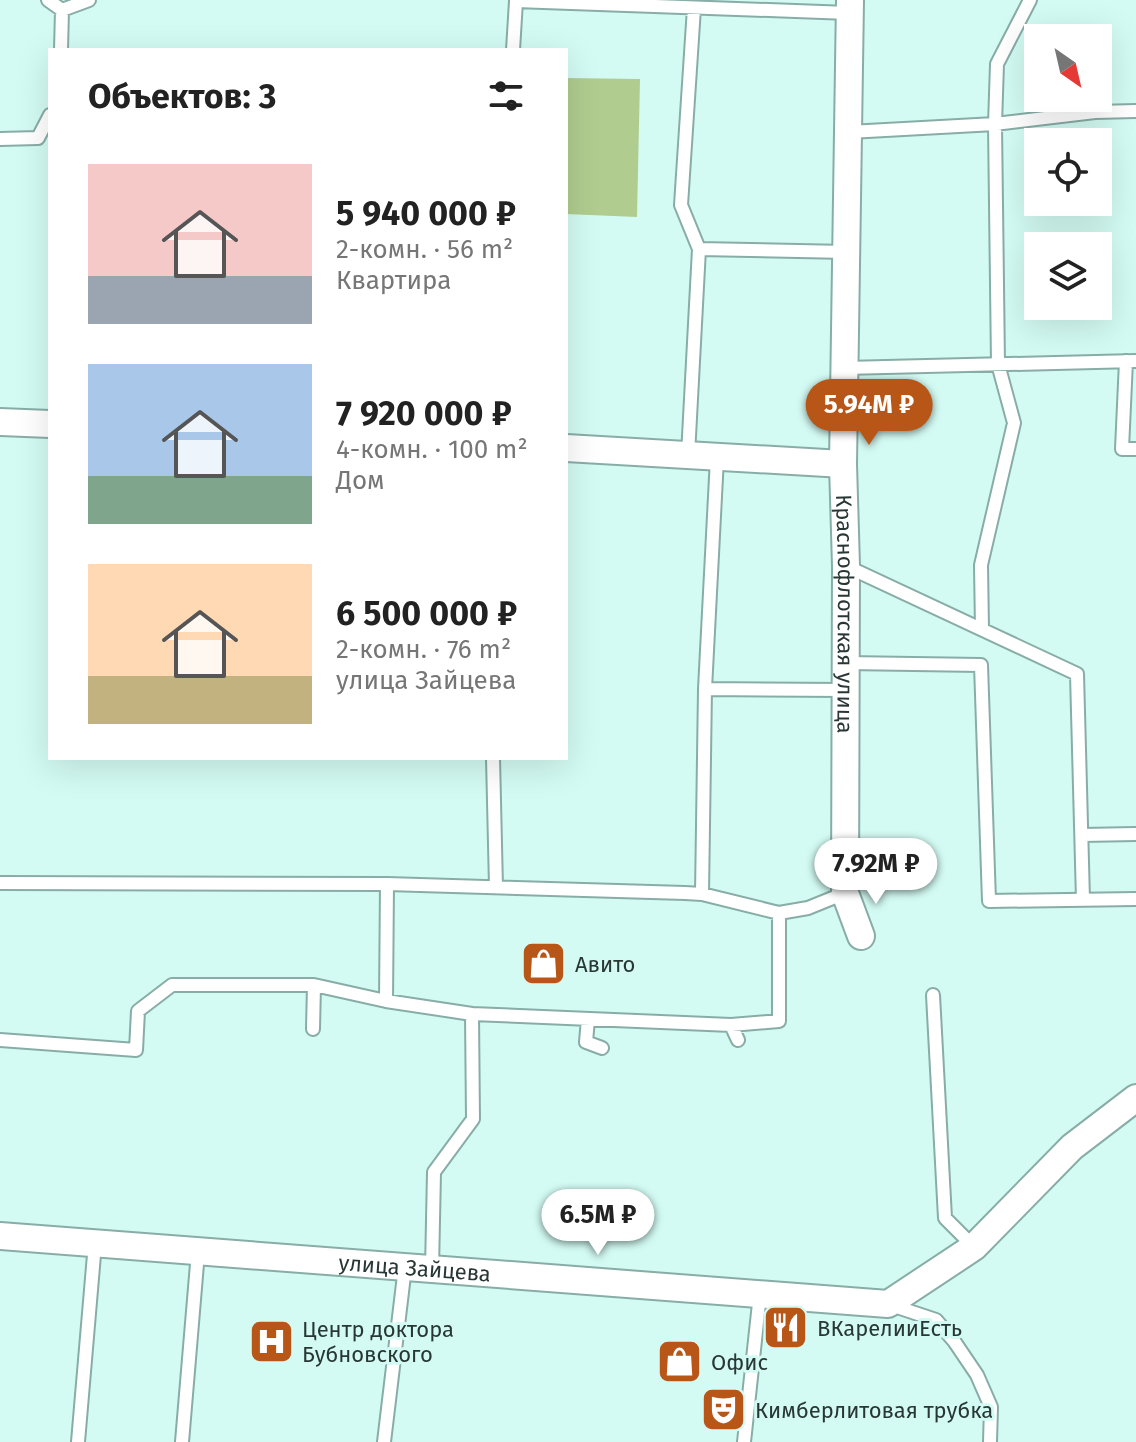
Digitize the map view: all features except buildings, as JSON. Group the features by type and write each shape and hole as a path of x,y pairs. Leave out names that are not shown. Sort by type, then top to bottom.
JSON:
{"street":[{"name":"Краснофлотская улица","path":"850,7 843,464 846,566 845,893 861,936"},
{"path":"0,422 48,424"},
{"path":"568,448 843,464"},
{"path":"888,1304 974,1247 1072,1147 1136,1098"},
{"name":"улица Зайцева","path":"0,1236 888,1304"}],"lane":[{"path":"48,0 62,10"},
{"path":"62,10 89,0"},
{"path":"982,629 981,565 1014,423 998,364 997,64 1030,0"},
{"path":"513,48 516,1 694,8 850,7"},
{"path":"688,455 699,249 681,205 694,8"},
{"path":"61,48 62,10"},
{"path":"849,132 995,124 1095,112 1136,111"},
{"path":"0,139 38,138 48,119"},
{"path":"699,249 847,252"},
{"path":"845,368 1131,361 1122,449 1136,449"},
{"path":"702,894 705,689 717,458"},
{"path":"846,566 1077,674 1083,900"},
{"path":"846,663 981,665 989,901 1136,899"},
{"path":"705,689 846,690"},
{"path":"493,760 496,887"},
{"path":"1082,835 1136,834"},
{"path":"0,883 387,884 702,894 779,913 808,908 845,893"},
{"path":"386,1001 387,884"},
{"path":"0,1040 136,1050 138,1011 172,985 314,985 386,1001 472,1014 731,1025 779,1021 779,913"},
{"path":"313,1029 314,985"},
{"path":"933,995 945,1218 974,1247"},
{"path":"432,1269 434,1172 473,1119 472,1014"},
{"path":"588,1019 586,1042 602,1048"},
{"path":"731,1025 738,1040"},
{"path":"78,1442 95,1243"},
{"path":"182,1442 198,1252"},
{"path":"384,1442 405,1267"},
{"path":"744,1442 760,1294"},
{"path":"888,1304 936,1320 954,1341 977,1375 991,1407 990,1442"}],"green space":[{"path":"568,78 640,79 637,217 568,214"}],"place":[{"name":"Авито","path":"544,964"},
{"name":"ВКарелииЕсть","path":"786,1328"},
{"name":"Центр доктора Бубновского","path":"271,1342"},
{"name":"Офис","path":"680,1362"},
{"name":"Кимберлитовая трубка","path":"724,1410"}]}
